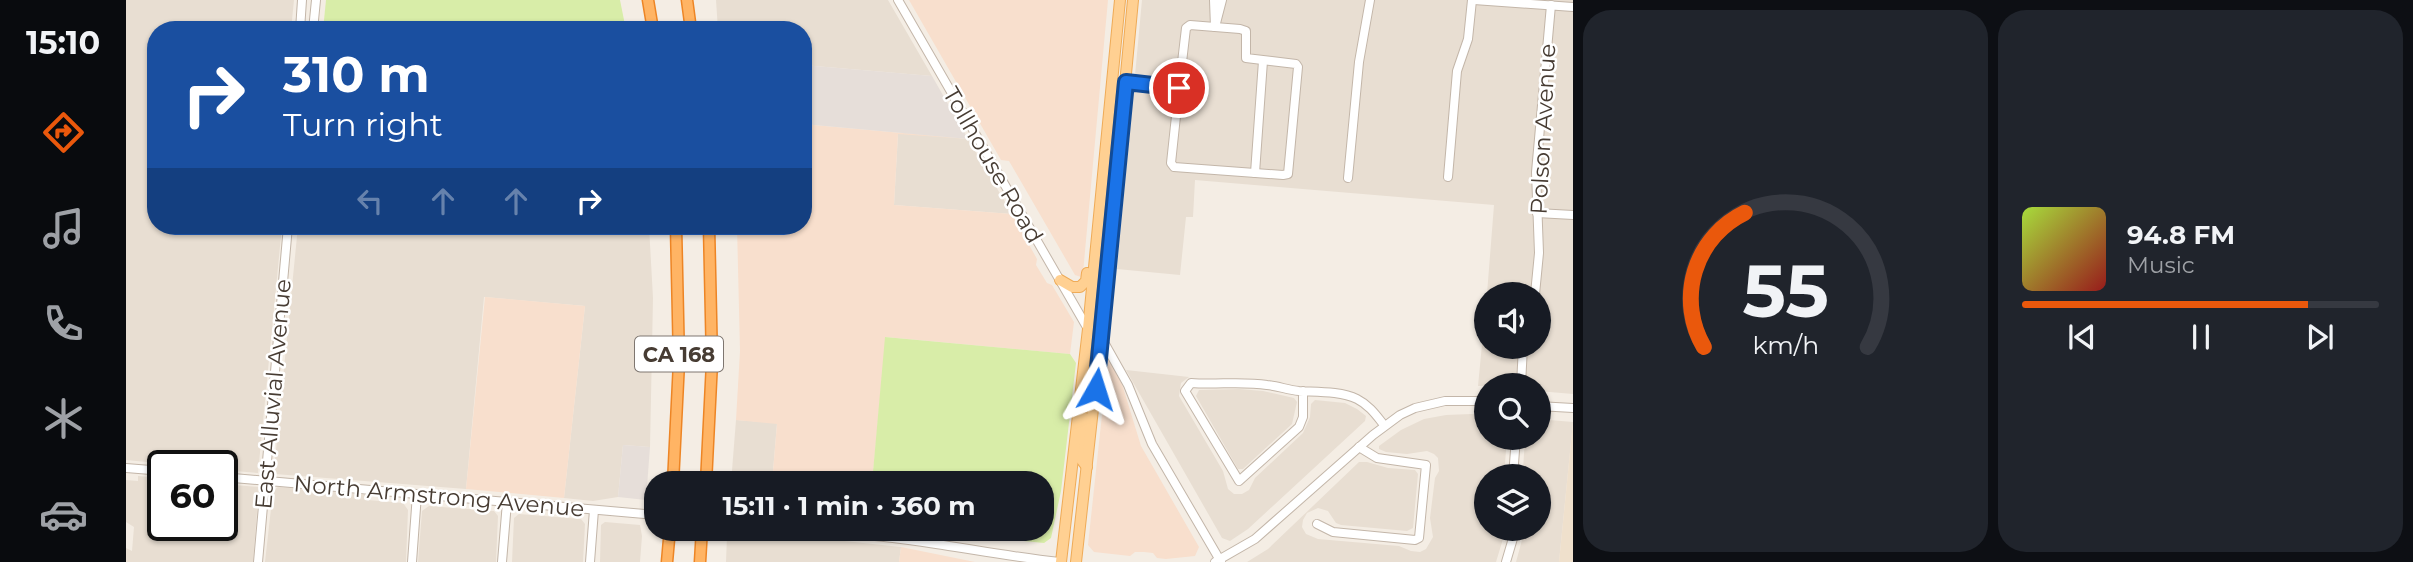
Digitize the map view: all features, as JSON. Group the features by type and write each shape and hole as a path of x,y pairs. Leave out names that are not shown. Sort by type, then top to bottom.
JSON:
{"highway":[{"path":"650,0 654,21"},
{"path":"689,0 690,21"},
{"name":"CA 168","path":"674,471 679,362 676,235"},
{"name":"CA 168","path":"707,471 712,362 709,235"},
{"path":"667,562 669,541"},
{"path":"700,562 701,541"}],"main road":[{"path":"1060,562 1088,329 1120,0"},
{"path":"1126,0 1123,29 1126,82"},
{"path":"1076,562 1101,337 1133,0"},
{"path":"1060,281 1072,287 1084,285 1090,251 1096,243"},
{"path":"1096,243 1100,252 1096,301 1104,306"},
{"path":"1087,467 1080,458 1093,342 1088,329"}],"street":[{"path":"301,21 303,0"},
{"path":"314,21 316,0"},
{"name":"Tollhouse Road","path":"898,0 1088,329"},
{"path":"1214,0 1215,27"},
{"path":"1215,27 1222,0"},
{"path":"1348,177 1359,62 1370,0"},
{"path":"1448,177 1457,71 1468,38 1473,0 1573,7"},
{"name":"Polson Avenue","path":"1536,282 1539,253 1536,172 1551,5"},
{"path":"1190,25 1246,31 1246,58 1264,61 1296,64 1298,67 1288,174 1172,166 1186,28 1190,25"},
{"path":"1255,173 1264,61"},
{"path":"1126,82 1179,88"},
{"path":"1537,213 1573,215"},
{"name":"East Alluvial Avenue","path":"258,562 287,235"},
{"path":"1101,337 1128,385 1152,444 1218,561 1255,539 1384,425 1400,415 1430,404 1474,401"},
{"path":"1303,391 1303,417 1299,427 1239,481 1185,391 1191,383 1242,383 1354,397 1384,425"},
{"path":"1551,407 1573,408"},
{"path":"1317,524 1333,532 1415,540 1419,538 1426,465 1377,458 1359,447"},
{"path":"126,468 147,470"},
{"name":"North Armstrong Avenue","path":"238,478 644,514"},
{"path":"412,562 417,494"},
{"path":"502,562 507,502"},
{"path":"590,562 594,510"},
{"path":"913,541 1022,559 1060,562"},
{"path":"1506,562 1512,541"}],"shaded area":[{"path":"126,0 294,0 292,21 147,21 147,235 281,235 258,473 238,471 238,450 147,450 147,462 126,460"},
{"path":"716,0 888,0 932,76 812,66 812,21 717,21"},
{"path":"909,0 1108,0 1081,277 1075,275 1009,161 1001,160"},
{"path":"1142,0 1573,0 1573,394 1551,392 1551,373 1479,373 1481,359 1551,359 1551,282 1488,282 1494,205 1195,180 1193,217 1186,217 1180,275 1117,269"},
{"path":"812,66 932,76 968,139 812,125"},
{"path":"812,125 968,139 898,134 894,205 1012,214 1037,259 1036,265 1047,283 1052,285 1074,322 1070,354 886,337 873,471 773,471 777,424 736,420 740,351 737,235 812,235"},
{"path":"898,134 968,139 1012,214 894,205"},
{"path":"297,235 650,235 653,298 650,447 623,445 618,497 593,501 564,498 585,306 484,297 466,489 275,474"},
{"path":"485,297 585,306 564,498 466,489"},
{"path":"1108,359 1122,384 1141,446 1199,547 1195,556 1166,559 1157,558 1153,553 1135,552 1130,556 1094,552 1088,545"},
{"path":"1126,370 1189,377 1181,383 1179,396 1223,471 1228,489 1234,494 1249,490 1255,478 1303,433 1310,417 1311,404 1315,400 1345,403 1366,416 1365,421 1248,529 1230,541 1222,538"},
{"path":"1199,390 1263,391 1294,398 1297,402 1292,424 1243,469 1238,469 1196,396"},
{"path":"1474,414 1474,450 1506,450 1505,464 1474,464 1474,541 1502,541 1496,562 1247,562 1268,549 1359,462 1415,470 1418,474 1413,528 1407,531 1341,525 1336,523 1328,511 1318,508 1307,513 1303,520 1302,527 1306,534 1318,539 1399,546 1411,551 1420,552 1426,549 1433,537 1430,518 1435,478 1439,471 1438,458 1427,451 1407,454 1386,452 1379,449 1379,446 1401,430 1424,419"},
{"path":"736,420 777,423 773,471 732,471"},
{"path":"1551,420 1573,422 1559,562 1516,562 1522,541 1551,541 1551,464 1523,464 1524,450 1551,450"},
{"path":"1573,422 1573,562 1559,562"},
{"path":"623,445 650,447 648,471 644,471 644,500 618,497"},
{"path":"138,476 147,477 147,541 238,541 238,485 259,487 253,562 126,562 126,548 132,551 134,527 126,522 126,480 138,481"},
{"path":"278,487 367,495 368,500 403,503 408,510 406,562 265,562 273,491"},
{"path":"429,506 494,511 498,516 496,562 418,562 422,511"},
{"path":"519,514 581,519 585,524 583,562 512,562 514,518"},
{"path":"605,522 640,525 640,562 600,562 601,525"},
{"path":"727,541 845,541 901,547 899,562 726,562"},
{"path":"901,547 975,562 899,562"}],"green space":[{"path":"326,0 620,0 624,21 324,21"},
{"path":"885,337 1070,354 1076,363 1061,491 1054,524 1054,471 873,471"}],"route":[{"path":"1096,389 1126,82 1179,88"}]}
